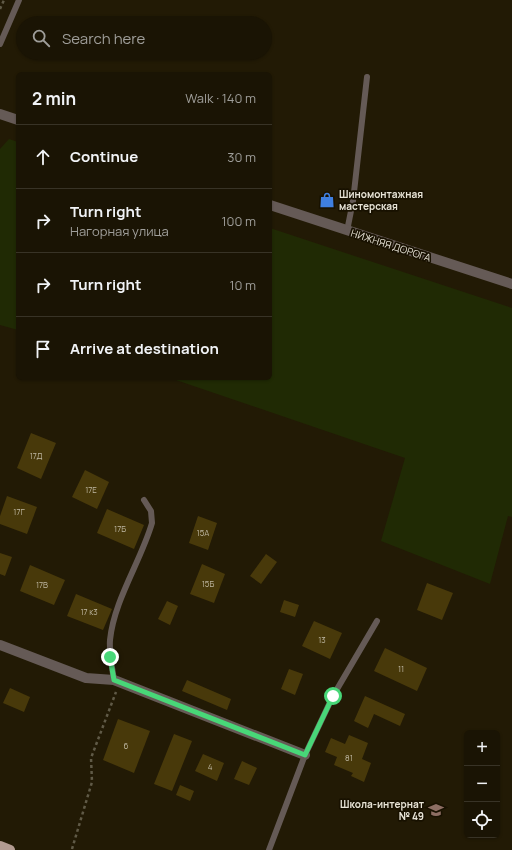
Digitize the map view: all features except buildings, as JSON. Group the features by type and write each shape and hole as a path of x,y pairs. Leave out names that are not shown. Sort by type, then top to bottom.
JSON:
{"main road":[{"path":"0,846 10,850"}],"street":[{"path":"0,114 16,119"},
{"name":"НИЖНЯЯ ДОРОГА","path":"272,206 512,284"},
{"path":"0,645 86,678 117,681 305,755"}],"lane":[{"path":"0,44 19,0"},
{"path":"347,231 353,201 367,78"},
{"path":"117,681 110,657 110,640 114,619 152,523 151,511 144,500"},
{"path":"269,850 305,755 333,696 377,621"}],"path":[{"path":"0,9 4,0"},
{"path":"72,849 92,782 91,758 117,681"}],"green space":[{"path":"9,139 16,141 16,329 0,325 0,149"},
{"path":"272,229 512,308 512,517 508,516 490,584 381,541 405,458 176,380 272,380"}],"place":[{"name":"Шиномонтажная мастерская","path":"327,200"},
{"name":"Школа-интернат № 49","path":"436,810"}],"route":[{"path":"110,657 114,680 305,755 333,696"}]}
